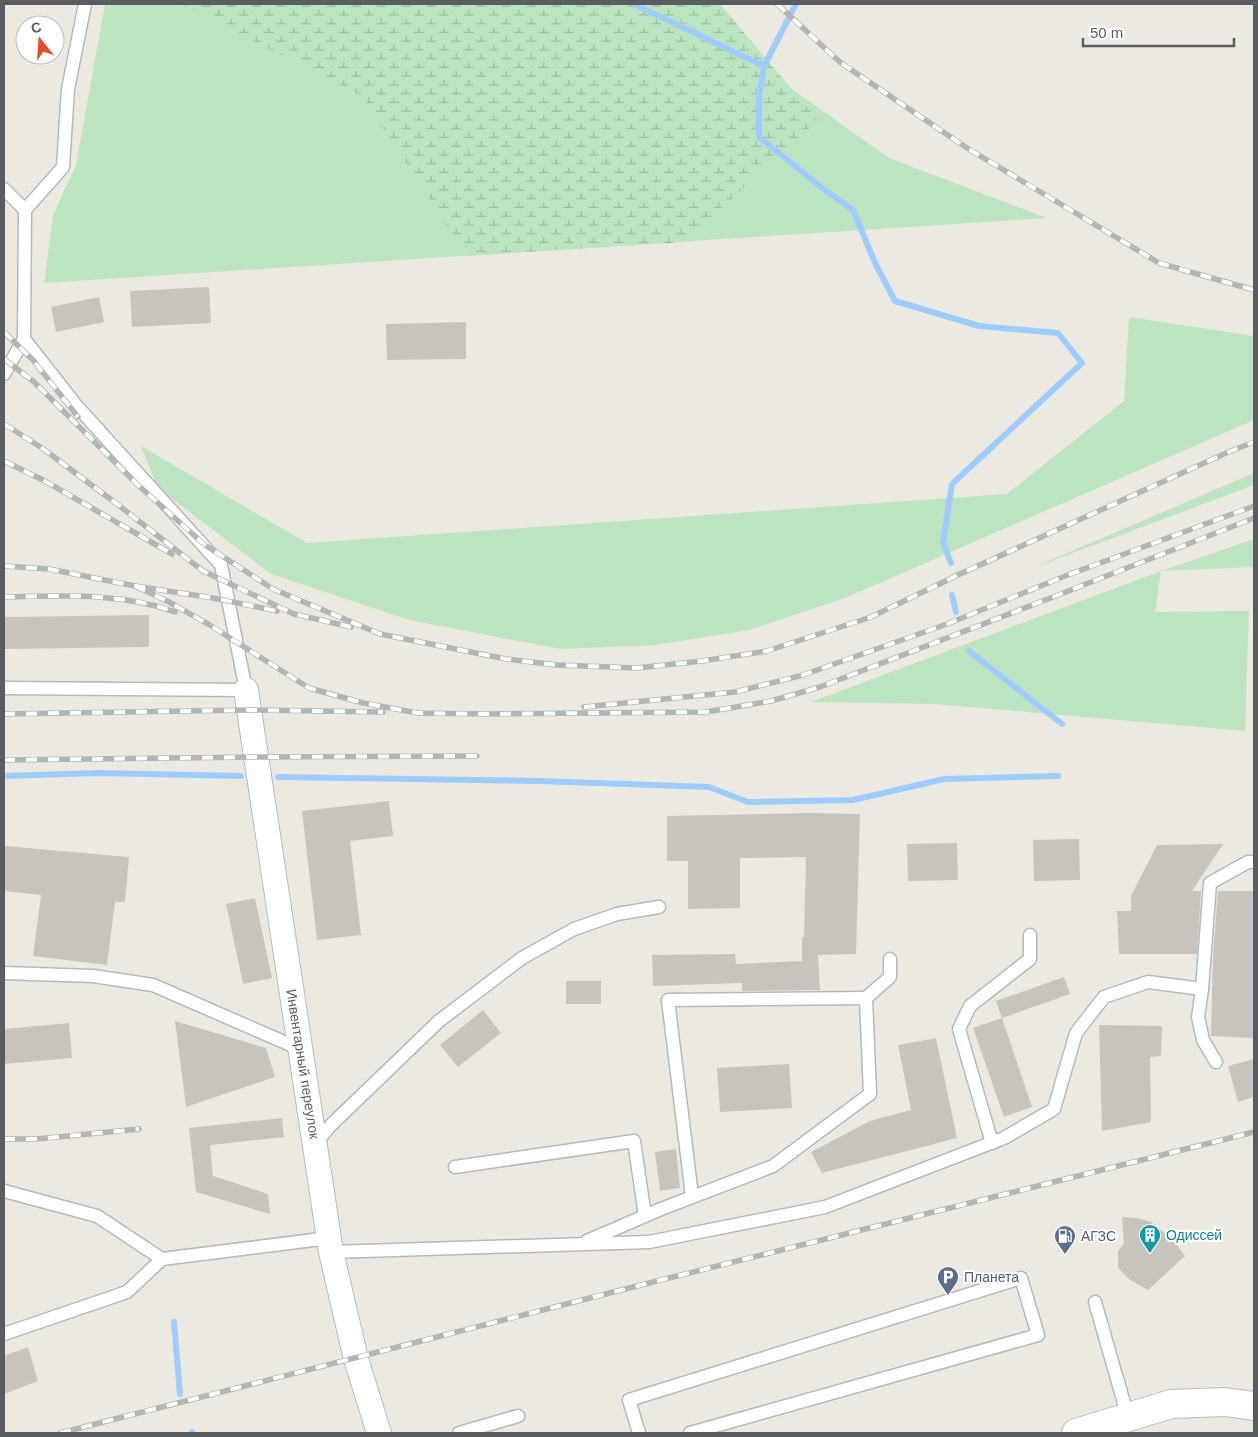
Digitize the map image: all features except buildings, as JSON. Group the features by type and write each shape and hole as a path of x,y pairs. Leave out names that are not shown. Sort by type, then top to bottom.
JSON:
{"main road":[{"path":"1076,1433 1171,1404 1225,1402 1254,1406"}],"street":[{"name":"Инвентарный переулок","path":"246,690 330,1245 356,1359 379,1433"}],"lane":[{"path":"4,374 24,340 25,210 63,167 68,89 85,4"},
{"path":"4,189 25,210"},
{"path":"4,688 246,690 221,565 75,404 24,340"},
{"path":"1216,1062 1203,1040 1198,1018 1210,882 1248,862 1254,862"},
{"path":"315,1144 332,1125 440,1021 522,958 582,926 618,914 659,907"},
{"path":"992,1143 959,1028 970,1006 1030,959 1030,935"},
{"path":"692,1196 668,1000 866,998 890,977 890,959"},
{"path":"4,973 93,976 153,985 300,1049"},
{"path":"4,1191 97,1216 162,1259 330,1245 649,1242 826,1207 1004,1138 1054,1108 1076,1033 1104,997 1148,982 1202,989"},
{"path":"580,1244 692,1196 773,1166 870,1094 866,998"},
{"path":"455,1168 634,1141 646,1216"},
{"path":"4,1334 127,1292 162,1259"},
{"path":"639,1433 629,1400 1021,1278 1038,1336 690,1433"},
{"path":"1095,1302 1128,1417"},
{"path":"459,1433 518,1416"}],"green space":[{"path":"105,4 672,4 889,158 1047,218 44,283 53,215 76,165"},
{"path":"180,4 720,4 818,120 684,242 467,256 362,96"},
{"path":"1129,317 1254,336 1254,420 845,598 749,630 656,645 560,649 409,620 271,574 158,488 141,446 307,543 1007,494 1124,401"},
{"path":"1254,473 1254,485 1030,569"},
{"path":"1254,539 1254,567 1161,571"},
{"path":"1161,571 1155,612 1249,611 1245,731 934,704 811,702"}],"waterway":[{"path":"634,4 764,66 796,4"},
{"path":"764,66 759,95 759,137 826,191 853,210 876,265 895,301 979,326 1058,333 1082,363 952,484 943,543 951,563"},
{"path":"952,595 956,612"},
{"path":"969,651 1062,724"},
{"path":"4,776 98,773 241,776"},
{"path":"278,777 540,781 709,787 748,802 853,800 944,779 1058,776"},
{"path":"174,1322 180,1394"}],"railway":[{"path":"777,4 841,63 967,148 1159,263 1254,290"},
{"path":"4,332 33,360 78,417"},
{"path":"4,359 33,381 139,486 205,545 273,589 380,634 506,659 557,665 637,668 767,651 871,617 960,574 1254,442"},
{"path":"4,424 42,448 203,571 294,614 351,627"},
{"path":"4,461 43,480 172,554"},
{"path":"584,707 735,692 803,675 947,624 1065,576 1254,506"},
{"path":"135,586 169,602 208,624 309,688 363,703 418,713 706,712 771,701 820,687 1254,518"},
{"path":"4,566 49,569 277,611"},
{"path":"4,597 68,596 112,598 133,601 175,612"},
{"path":"4,714 249,710 383,712"},
{"path":"4,760 477,756"},
{"path":"4,1139 37,1139 139,1129"},
{"path":"60,1433 1254,1132"}],"place":[{"name":"Одиссей","path":"1150,1254"},
{"name":"АГЗС","path":"1065,1255"},
{"name":"Планета","path":"948,1296"}]}
